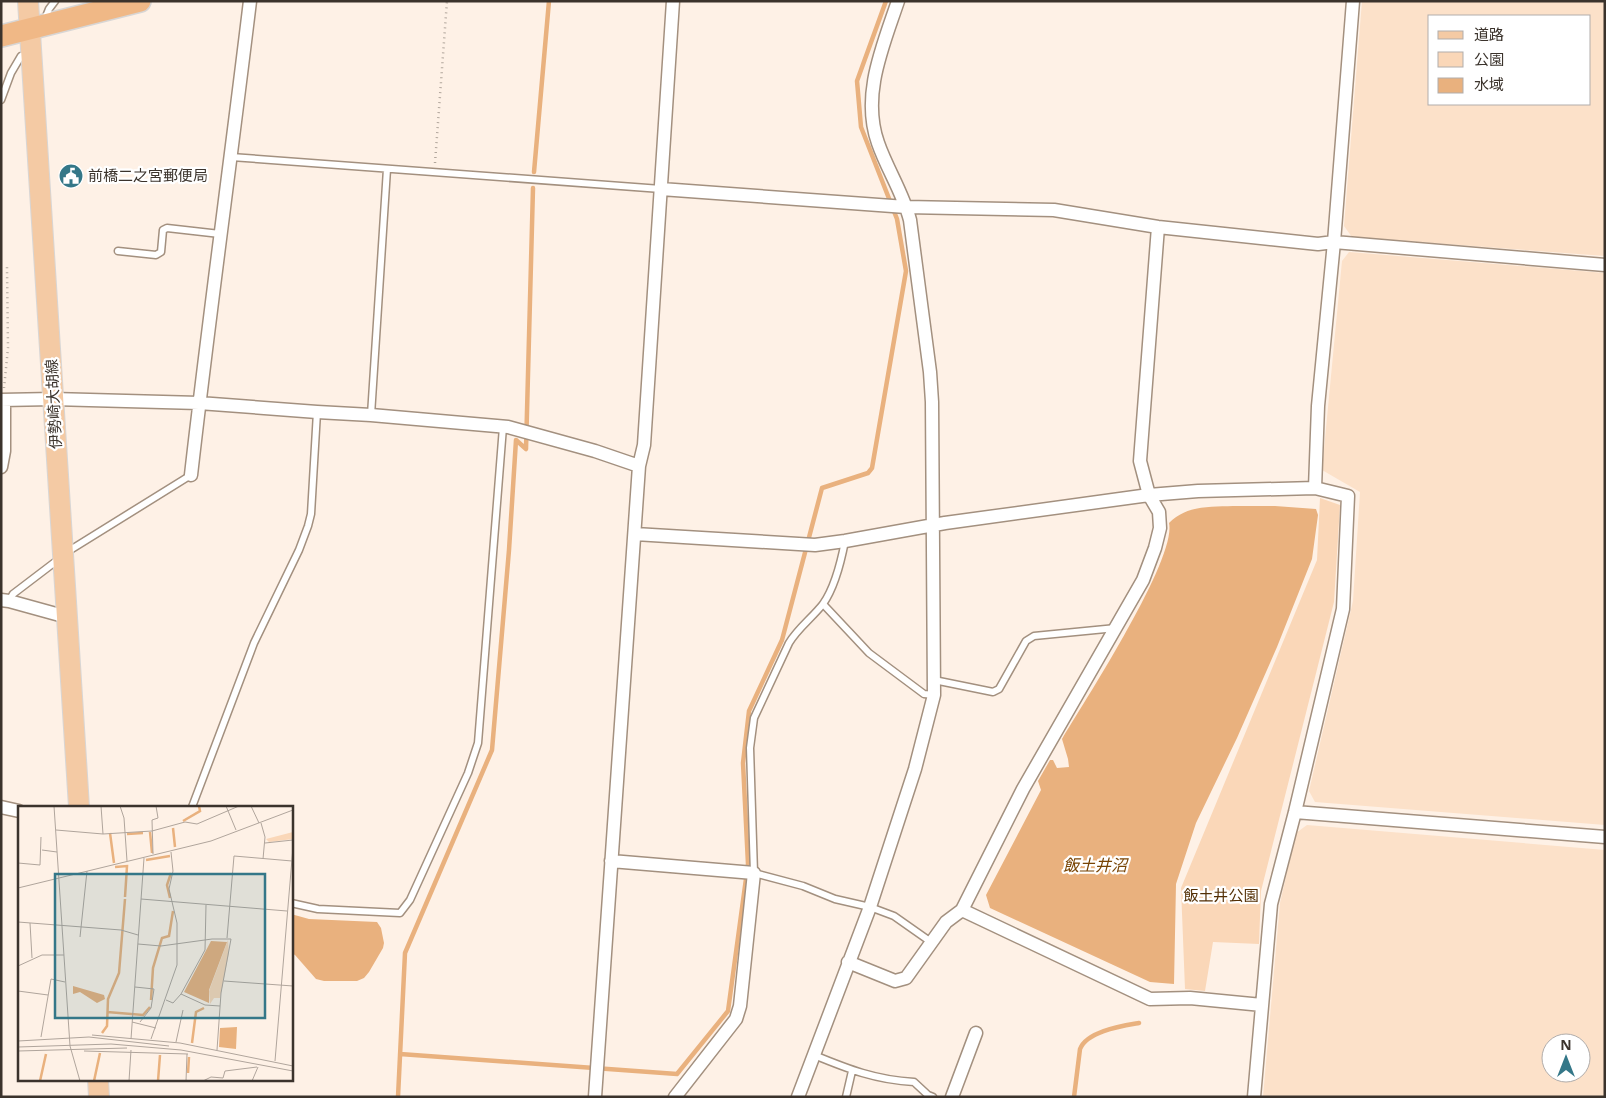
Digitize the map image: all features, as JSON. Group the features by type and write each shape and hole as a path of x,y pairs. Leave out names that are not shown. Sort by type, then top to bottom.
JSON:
{"highway":[{"path":"1,36 140,1"}],"main road":[{"name":"伊勢崎大胡線","path":"28,1 36,26 30,55 79,806"},
{"path":"98,1080 99,1097"}],"street":[{"path":"191,475 250,1"},
{"path":"595,1097 639,466 644,444 673,1"},
{"path":"798,1097 870,907 915,769 934,695 933,450 930,372 913,240 906,207 878,142 874,127 872,101 878,59 898,1"},
{"path":"1315,488 1318,406 1334,242 1353,1"},
{"path":"661,189 906,207 1054,210 1158,226 1318,244 1334,242 1605,266"},
{"path":"848,962 895,981 906,978 946,922 962,910 1023,789 1143,580 1160,528 1159,512 1150,495 1140,461 1158,226"},
{"path":"1,468 4,451 2,400 53,399 199,403 371,414 504,427 520,429 639,466"},
{"path":"635,534 814,545 955,521 1150,495 1198,491 1315,488 1348,496 1343,609 1295,812 1271,904 1254,1097"},
{"path":"5,601 67,617"},
{"path":"1,807 18,811"},
{"path":"1295,812 1605,837"},
{"path":"612,861 754,873 740,1006 736,1019 675,1097"},
{"path":"962,910 1150,999 1190,998 1262,1005"},
{"path":"952,1097 976,1033"}],"lane":[{"path":"36,26 55,1"},
{"path":"1,100 11,73 21,56 30,55"},
{"path":"231,157 661,189"},
{"path":"371,414 386,169"},
{"path":"118,252 156,255 161,252 162,230 167,228 220,234"},
{"path":"192,806 254,643 299,550 308,526 311,514 317,412"},
{"path":"292,903 318,909 400,913 410,900 468,773 478,743 504,427"},
{"path":"5,601 72,549 191,475"},
{"path":"845,541 841,561 823,604 796,632 789,643 754,718 750,748 754,873 803,886 894,916 931,942"},
{"path":"823,604 869,652 924,694 934,695"},
{"path":"934,680 992,692 999,689 1026,641 1034,636 1116,628"},
{"path":"814,1055 852,1071 896,1081 914,1082 928,1095 933,1097"},
{"path":"846,1097 852,1071"}],"path":[{"path":"434,172 447,1"},
{"path":"2,400 8,348 7,267"},
{"path":"1,1096 6,1097"}],"shaded area":[{"path":"1362,1 1605,1 1605,256 1352,237 1344,226"},
{"path":"1349,252 1605,273 1605,825 1315,802 1309,791 1353,601 1360,492 1322,470 1342,261"},
{"path":"1307,825 1605,850 1605,1097 1263,1097 1280,903 1296,833"}],"green space":[{"name":"飯土井公園","path":"1320,498 1340,505 1334,602 1261,891 1259,944 1213,942 1205,991 1185,989 1181,888 1317,560"}],"water":[{"name":"飯土井沼","path":"1233,506 1275,506 1316,509 1318,515 1312,559 1277,647 1237,738 1196,823 1176,884 1174,984 1150,982 990,908 986,895 1041,790 1038,781 1050,760 1053,760 1057,768 1069,767 1062,739 1127,631 1159,567 1168,541 1169,523 1176,517 1191,510"},
{"path":"292,914 309,919 377,922 381,928 383,948 369,972 364,978 357,981 324,981 316,979 292,954"}],"waterway":[{"path":"534,172 549,1"},
{"path":"400,1054 677,1074 728,1011 748,864 743,763 749,711 782,640 822,488 868,473 872,468 906,271 897,219 861,127 857,81 886,1"},
{"path":"398,1097 405,953 492,750 509,550 516,440 526,449 533,188"},
{"path":"1074,1097 1080,1049 1084,1043 1106,1030 1139,1023"}],"place":[{"name":"前橋二之宮郵便局","path":"71,176"}]}
